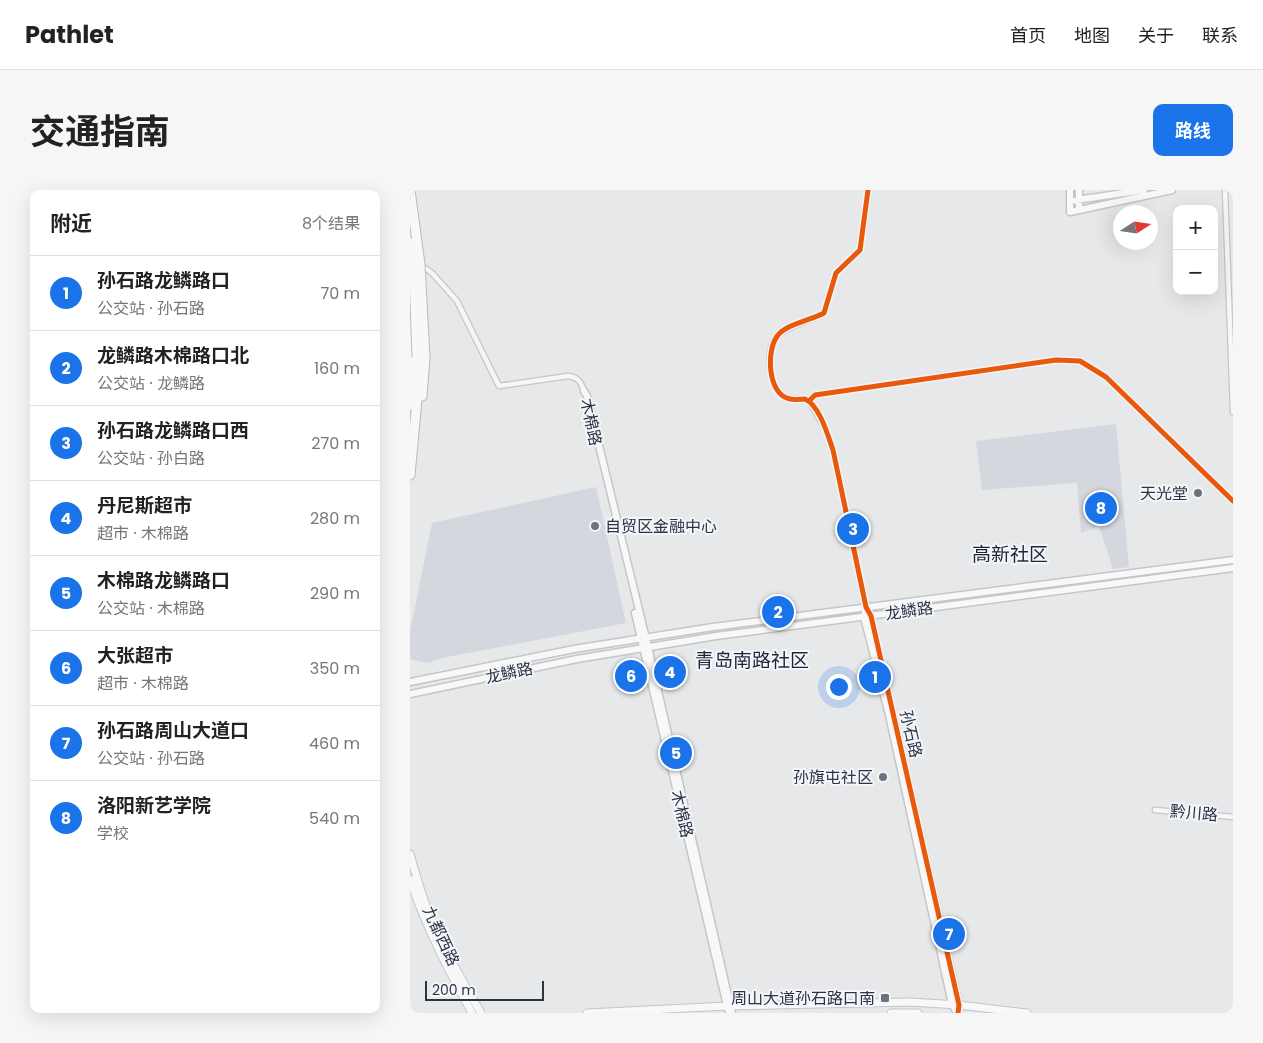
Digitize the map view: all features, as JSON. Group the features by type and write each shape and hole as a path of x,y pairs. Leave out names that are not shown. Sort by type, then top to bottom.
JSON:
{"highway":[{"path":"410,190 420,264 418,358 410,475"},
{"path":"410,244 415,283 418,358 410,405"},
{"path":"410,322 418,358"}],"main road":[{"path":"1070,190 1070,212 1172,190"},
{"path":"1079,190 1079,210"},
{"path":"1070,201 1144,190"},
{"name":"木棉路","path":"584,391 587,396 730,1010"},
{"name":"龙鳞路","path":"410,682 574,649 643,638 866,607 1233,560"},
{"name":"龙鳞路","path":"410,694 577,659 716,636 1233,568"},
{"name":"孙石路","path":"866,607 871,616 955,1004"},
{"name":"孙石路","path":"866,607 864,617 890,715 957,1013"},
{"name":"九都西路","path":"410,854 434,927 481,1013"},
{"name":"九都西路","path":"410,879 429,930 472,1013"},
{"path":"587,1013 730,1010 910,1002 955,1004 1028,1013"},
{"path":"476,1004 487,1013"},
{"path":"891,1013 918,1013"}],"street":[{"path":"866,607 833,450 826,430 809,401 805,398 789,399 780,394 771,376 770,365 773,343 777,336 783,330 824,312 836,273 860,250 868,190"},
{"path":"1226,191 1233,357"},
{"path":"1227,201 1233,412"},
{"path":"410,257 432,274 457,301 499,386 568,376 579,380 584,391"},
{"path":"809,401 815,395 1056,360 1080,361 1106,377 1233,501"},
{"name":"黔川路","path":"1155,810 1233,817"}],"shaded area":[{"path":"1116,424 1129,567 1113,569 1099,526 1081,533 1077,483 982,490 976,441"},
{"path":"596,487 626,623 442,658 429,663 410,658 410,632 432,523"}],"cycle path":[{"path":"868,190 860,250 836,273 824,313 793,325 778,335 774,342 770,360 771,371 773,381 782,396 792,399 805,399 815,408 823,422 833,450 866,607 871,616 959,1005 958,1013"},
{"path":"809,401 815,395 1056,360 1080,361 1106,377 1233,501"}],"place":[{"name":"天光堂","path":"1198,493"},
{"name":"洛阳新艺学院","path":"1101,508"},
{"name":"自贸区金融中心","path":"595,526"},
{"name":"孙石路龙鳞路口西","path":"853,529"},
{"name":"龙鳞路木棉路口北","path":"778,612"},
{"name":"丹尼斯超市","path":"670,672"},
{"name":"大张超市","path":"631,676"},
{"name":"孙石路龙鳞路口","path":"875,677"},
{"name":"木棉路龙鳞路口","path":"676,753"},
{"name":"孙旗屯社区","path":"883,777"},
{"name":"孙石路周山大道口","path":"949,934"},
{"name":"周山大道孙石路口南","path":"885,998"}],"district":[{"name":"高新社区","path":"1010,554"},
{"name":"青岛南路社区","path":"752,660"}]}
